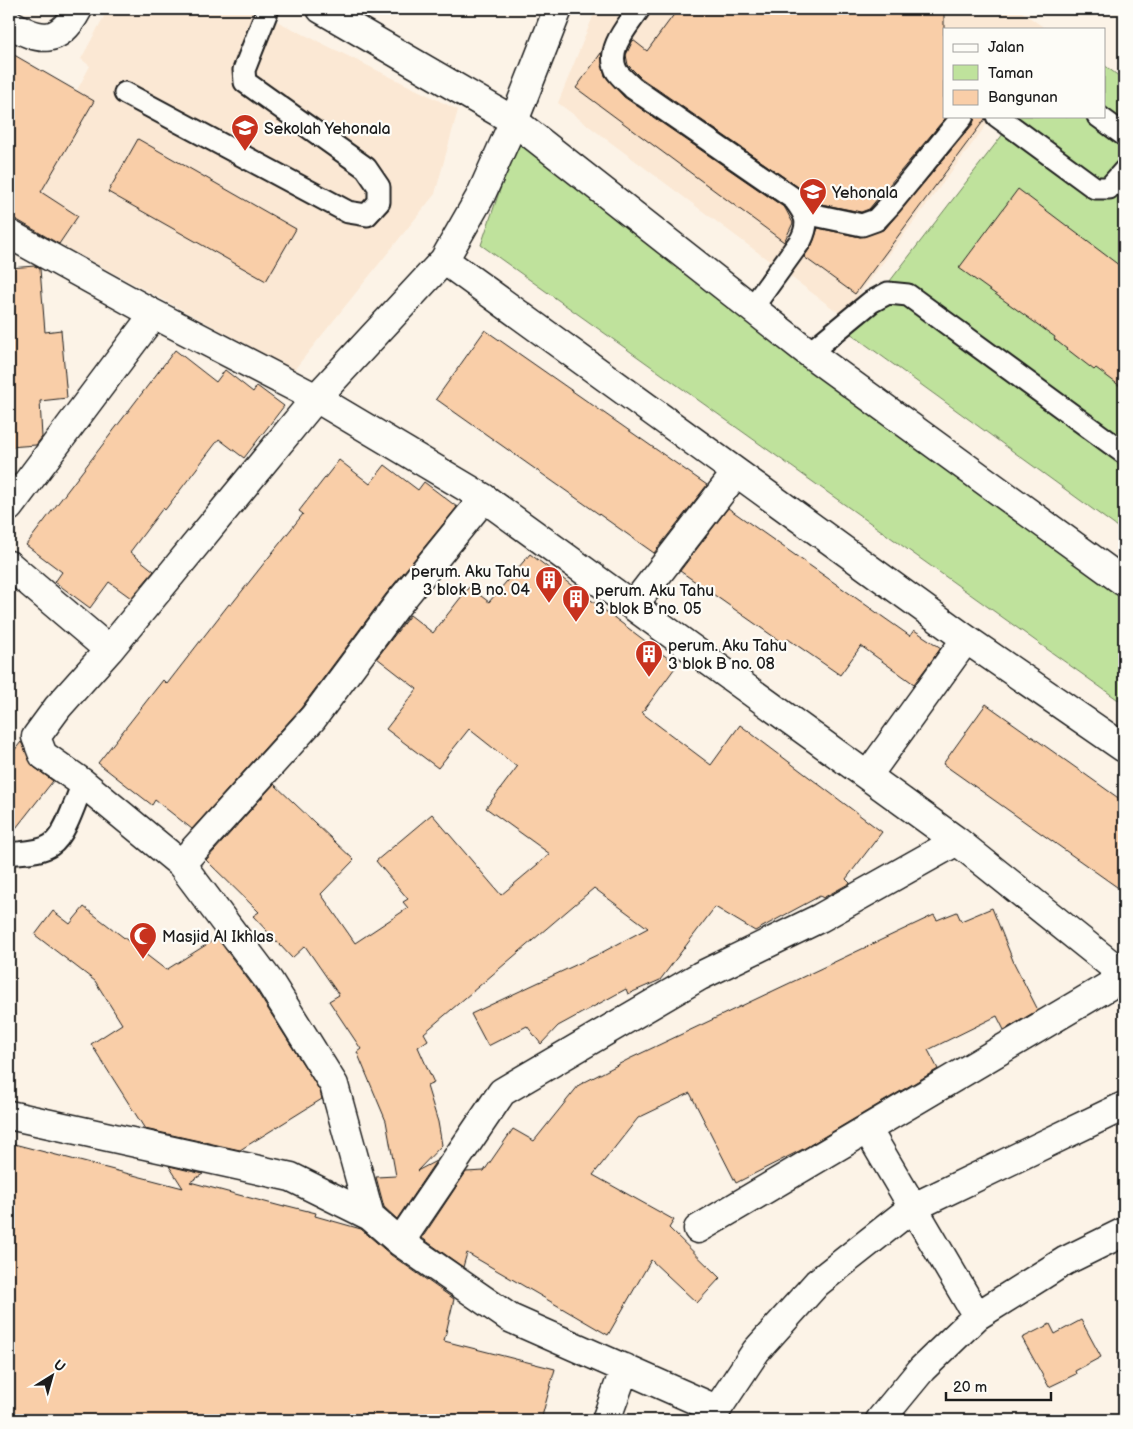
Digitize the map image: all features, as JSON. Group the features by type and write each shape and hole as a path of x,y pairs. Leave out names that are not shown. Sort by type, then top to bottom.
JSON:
{"street":[{"path":"9,23 28,34 46,38 62,31 78,9"},
{"path":"321,9 514,121 809,353 1124,580"},
{"path":"370,1216 334,1085 269,981 181,864 83,783 43,754 36,737 58,707 109,650 316,398 444,260 480,197 514,121 558,9"},
{"path":"9,234 154,314 316,398 484,498 957,841 1124,976 698,1229"},
{"path":"444,260 966,639 1124,748"},
{"path":"9,507 154,314"},
{"path":"633,606 736,473"},
{"path":"181,864 313,718 398,604 484,498"},
{"path":"9,565 109,650"},
{"path":"868,775 966,639"},
{"path":"400,1242 502,1092 700,976 820,918 957,841"},
{"path":"9,1115 291,1178 370,1216 400,1242 510,1318 625,1368 713,1415 756,1351 818,1283 912,1208 1121,1110"},
{"path":"868,1129 912,1208 977,1316"},
{"path":"880,1420 922,1369 977,1316 1065,1261 1124,1232"},
{"path":"606,1420 625,1368"}],"lane":[{"path":"125,92 348,212 367,215 379,202 379,187 366,168 245,82 244,70 268,9"},
{"path":"639,9 616,43 613,56 616,71 633,88 794,199 805,213 806,229 801,240 752,308"},
{"path":"805,213 862,225 876,220 961,118"},
{"path":"1000,118 1095,188 1110,188 1124,171"},
{"path":"1101,118 1124,135"},
{"path":"809,353 871,302 888,293 908,295 1124,453"},
{"path":"9,854 37,851 51,845 60,835 83,783"}],"shaded area":[{"name":"Sekolah Yehonala","path":"108,9 252,9 458,110 435,194 294,370 9,217 90,66 81,59"},
{"name":"Yehonala","path":"596,9 1018,9 1045,28 943,28 943,118 992,118 843,316 558,103"}],"green space":[{"path":"1106,66 1124,80 1124,532 850,333 1015,118 1106,118"},
{"path":"518,137 1124,588 1124,704 481,245"}],"building":[{"path":"678,9 944,9 943,118 945,118 869,209 861,212 811,202 801,189 641,78 628,65 626,55 633,40 647,51"},
{"path":"9,52 94,101 41,192 78,216 59,244 17,220 9,218"},
{"path":"601,53 605,76 624,97 785,208 793,223 784,242 576,88"},
{"path":"974,118 985,118 855,294 804,257 812,245 818,228 860,237 885,229 973,124"},
{"path":"138,139 296,229 266,281 108,192"},
{"path":"1018,189 1124,269 1124,389 1096,368 1094,370 1054,339 1055,337 959,268"},
{"path":"35,266 40,269 45,332 61,330 67,398 40,401 42,437 36,445 9,447 9,268"},
{"path":"485,330 707,485 654,553 436,399"},
{"path":"175,350 216,382 225,370 253,392 257,386 284,406 244,458 219,439 165,510 163,508 130,552 154,571 131,598 109,582 90,608 55,582 62,572 26,545"},
{"path":"339,460 370,484 385,465 418,490 424,482 457,507 386,594 301,708 192,829 155,800 152,805 98,763 163,680 167,684 229,604 231,605 303,514 299,511"},
{"path":"728,508 910,636 914,630 941,648 914,684 861,646 840,675 788,639 784,644 680,571"},
{"path":"530,554 677,665 642,713 711,765 740,725 882,832 846,879 850,883 823,898 820,896 755,931 715,907 660,980 628,994 626,989 558,1026 541,1044 527,1026 488,1046 471,1014 599,954 648,928 594,888 424,1033 428,1040 418,1047 434,1083 427,1086 438,1122 442,1145 417,1171 436,1161 397,1219 384,1207 376,1177 396,1176 386,1121 357,1052 361,1049 329,1001 339,995 305,946 292,958 253,916 259,912 206,860 274,784 354,860 321,894 355,943 408,908 403,902 408,899 376,861 432,814 501,895 550,854 486,808 517,767 469,729 438,768 386,729 417,689 377,658 410,615 433,633 469,587 489,602"},
{"path":"986,704 1124,802 1124,892 943,764"},
{"path":"21,742 34,767 53,781 9,837 9,757"},
{"path":"84,907 166,970 217,938 256,990 320,1091 322,1099 240,1150 145,1129 91,1044 122,1024 95,981 35,935 53,911 70,924"},
{"path":"992,908 1014,963 1038,1010 1004,1030 997,1016 928,1050 938,1069 805,1148 736,1183 690,1093 638,1118 593,1175 674,1220 669,1228 720,1278 697,1303 651,1260 608,1335 467,1253 463,1267 422,1238 466,1172 484,1171 513,1129 534,1141 579,1085 629,1059 934,915 937,920 957,912 961,921"},
{"path":"14,1144 183,1188 169,1166 203,1174 190,1182 284,1207 284,1205 316,1213 315,1216 361,1229 391,1255 454,1299 444,1341 555,1369 541,1420 21,1420 9,1417 9,1165"},
{"path":"1081,1320 1101,1357 1075,1371 1076,1374 1049,1387 1022,1338 1050,1324 1055,1334"}],"place":[{"name":"Sekolah Yehonala","path":"245,152"},
{"name":"Yehonala","path":"813,216"},
{"name":"perum. Aku Tahu 3 blok B no. 04","path":"549,604"},
{"name":"perum. Aku Tahu 3 blok B no. 05","path":"576,623"},
{"name":"perum. Aku Tahu 3 blok B no. 08","path":"649,678"},
{"name":"Masjid Al Ikhlas","path":"143,960"}]}
